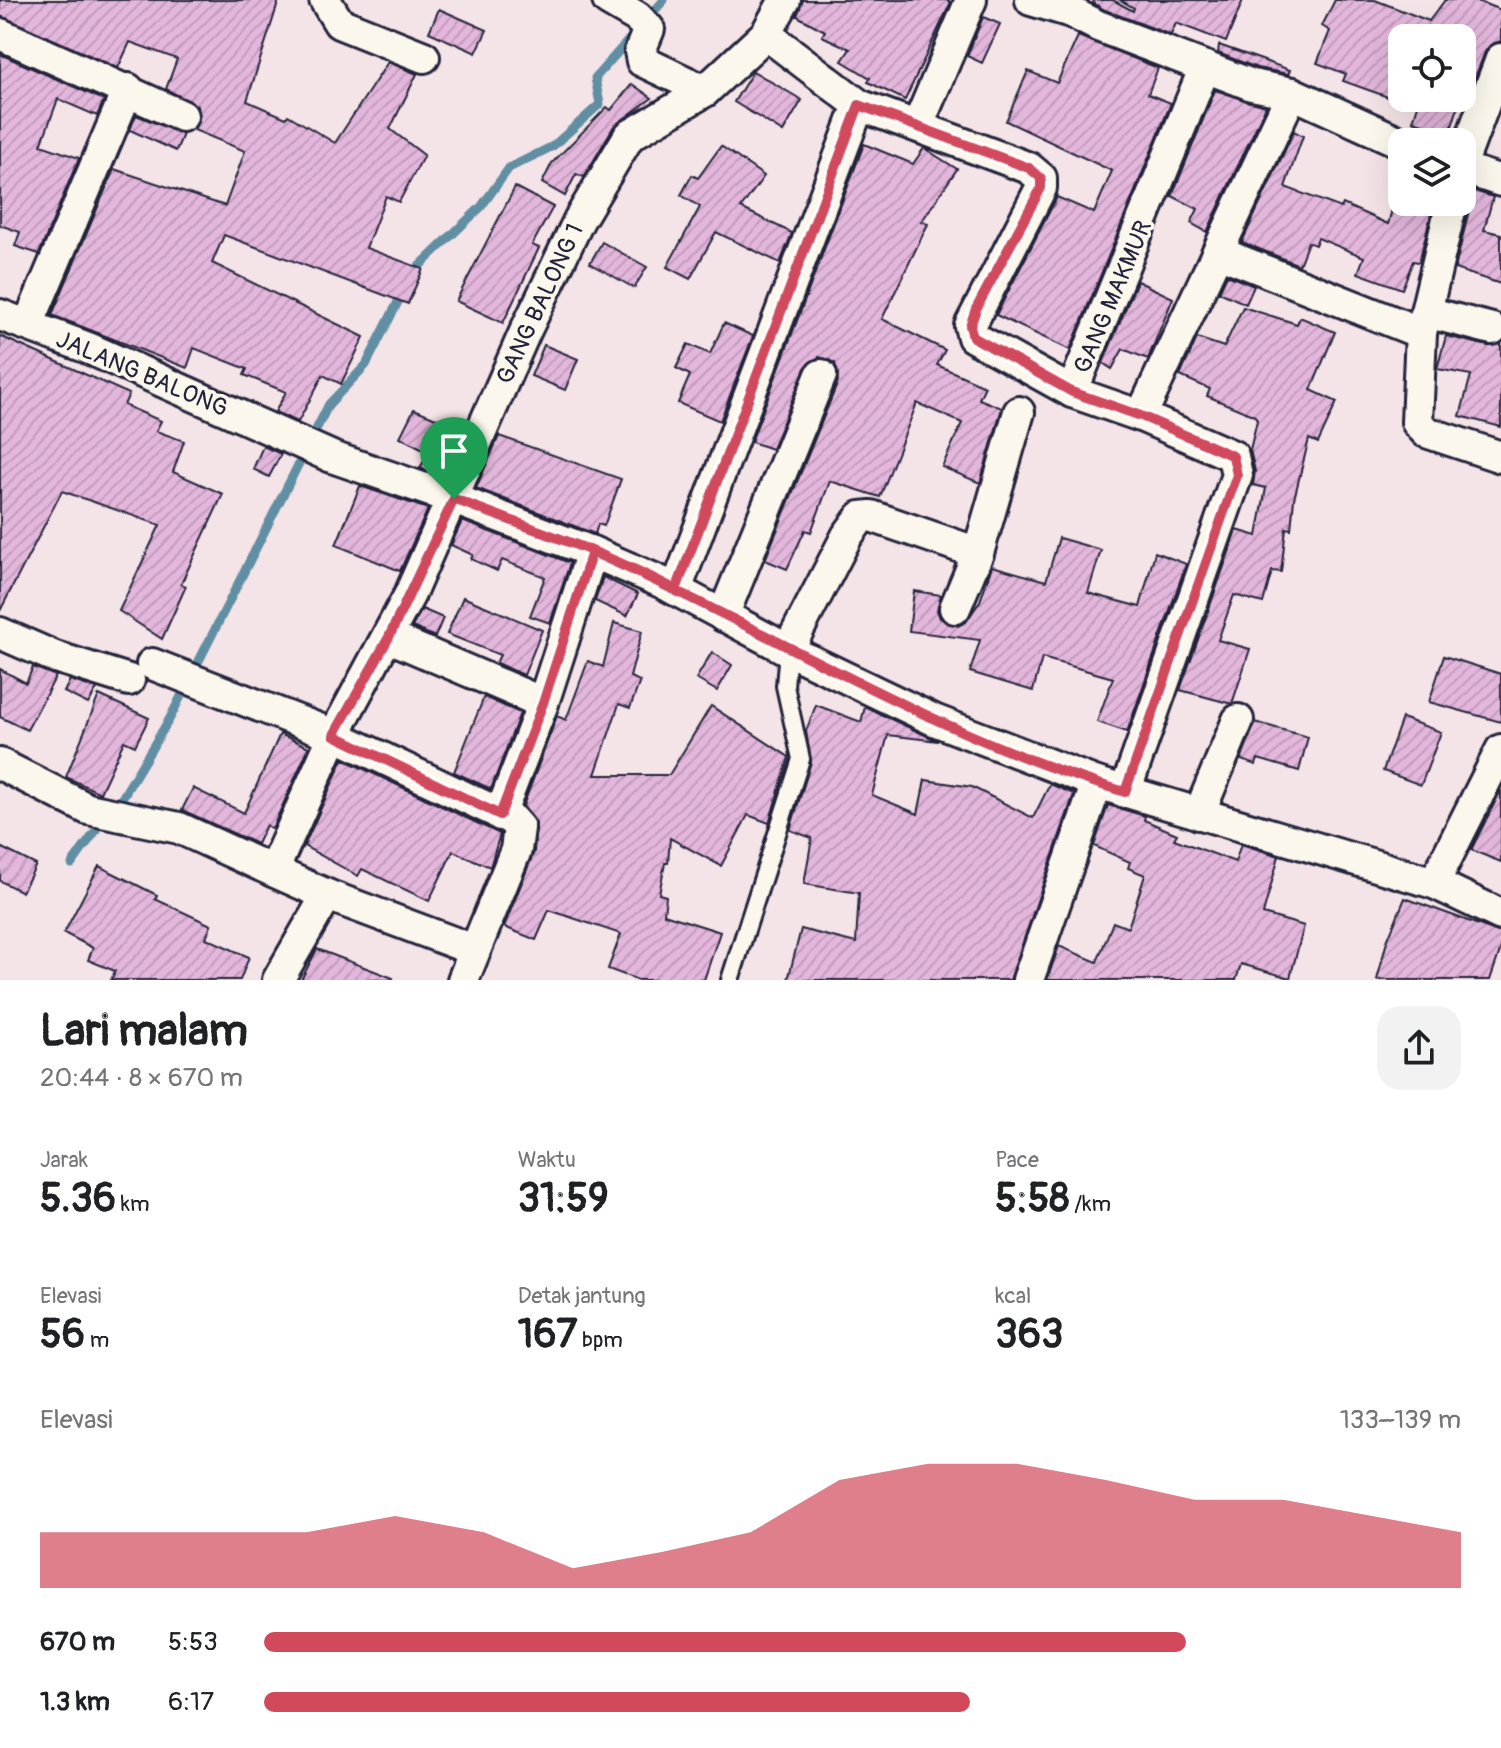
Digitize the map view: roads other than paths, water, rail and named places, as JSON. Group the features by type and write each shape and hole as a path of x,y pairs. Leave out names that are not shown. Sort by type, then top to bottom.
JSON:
{"street":[{"path":"325,0 339,23 424,57"},
{"path":"608,0 643,23 642,61 705,91"},
{"name":"GANG BALONG 1","path":"273,871 334,735 389,637 454,499 552,273 629,136 705,91 766,34 785,0"},
{"path":"918,125 971,0"},
{"path":"1035,1 1071,12 1098,26 1252,85 1292,93 1388,137"},
{"path":"0,34 128,89 182,116"},
{"path":"766,34 859,105 1029,168 1041,178 1041,188 970,326 973,337 987,347 1072,392"},
{"path":"1476,128 1501,59"},
{"name":"GANG MAKMUR","path":"1111,788 1237,475 1233,456 1141,416 1072,392 1160,184 1205,67"},
{"path":"14,320 128,89"},
{"path":"1141,416 1292,93"},
{"path":"676,590 859,105"},
{"path":"1476,171 1501,181"},
{"path":"1449,216 1423,322 1417,422 1426,432 1501,457"},
{"path":"1218,252 1423,322 1492,329"},
{"name":"JALANG BALONG","path":"14,320 102,354 380,477 454,499 592,552 676,590 788,650 934,720 1111,788 1434,883 1501,915"},
{"path":"723,616 821,375"},
{"path":"955,608 978,553 1019,412"},
{"path":"788,650 847,536 861,517 871,516 978,553"},
{"path":"500,815 543,703 592,552"},
{"path":"0,633 55,657 152,673 207,686 334,735 511,819 519,828 519,837 463,980"},
{"path":"389,637 543,703"},
{"path":"1199,814 1238,720"},
{"path":"1434,883 1501,750"},
{"path":"0,764 88,809 179,828 327,895 474,950"},
{"path":"1028,980 1111,788"},
{"path":"278,980 327,895"}],"lane":[{"path":"730,980 801,759 785,686 788,650"}],"waterway":[{"path":"410,275 481,207 509,168 553,146 600,104 595,78 664,0"},
{"path":"116,808 170,718 329,404 366,365 403,292"},
{"path":"72,864 105,818"}]}
